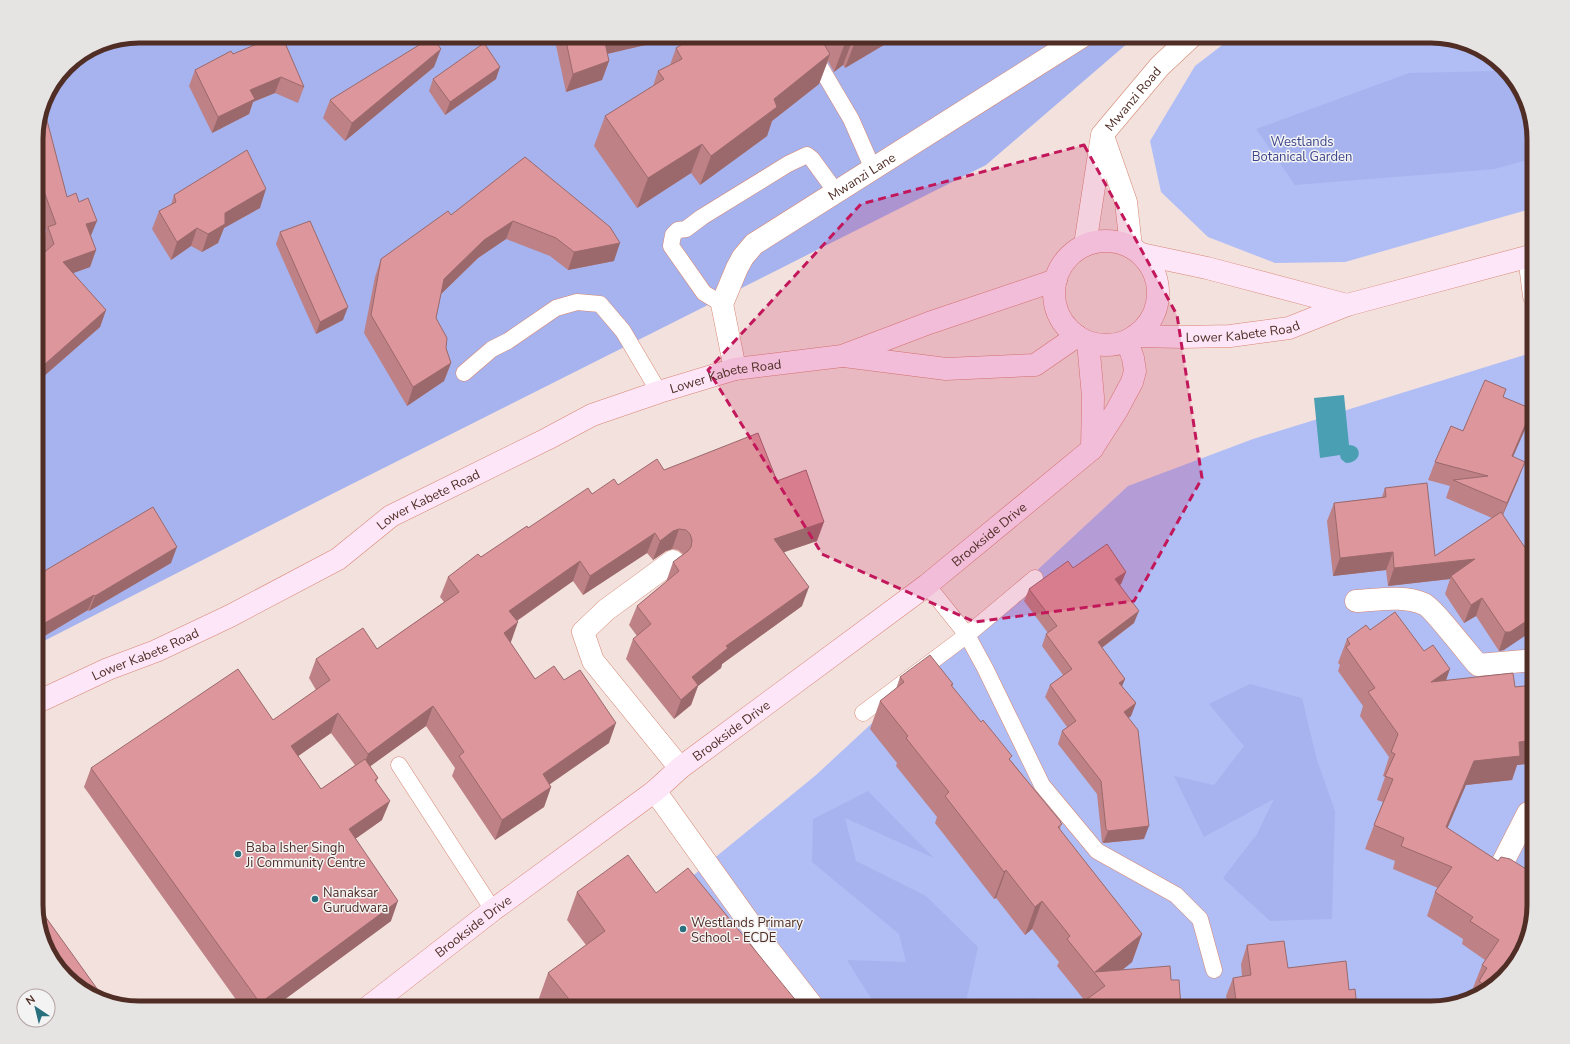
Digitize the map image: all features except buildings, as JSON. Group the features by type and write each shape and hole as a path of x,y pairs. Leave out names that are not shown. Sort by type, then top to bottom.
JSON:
{"main road":[{"path":"1100,241 1116,242 1136,250 1152,269 1158,287 1157,305 1148,322 1131,338 1108,344 1083,339 1067,328 1060,317 1055,305 1054,292 1056,280 1061,267 1069,257 1085,245 1100,241"},
{"name":"Lower Kabete Road","path":"1136,250 1347,305"},
{"name":"Lower Kabete Road","path":"1131,338 1230,336 1289,328 1347,305 1527,257"},
{"name":"Lower Kabete Road","path":"43,699 108,669 156,651 230,616 338,559 391,516 592,415 659,392 735,369 842,356 929,323 1056,280"},
{"name":"Brookside Drive","path":"376,1001 493,910 655,791 680,768 927,585 1092,449 1117,410 1132,382 1135,371 1131,338"},
{"path":"1083,339 1093,397 1092,449"},
{"name":"Lower Kabete Road","path":"842,356 946,369 1035,365 1083,339"}],"street":[{"name":"Mwanzi Lane","path":"722,304 737,268 743,257 754,244 1072,43"},
{"name":"Mwanzi Road","path":"1085,245 1102,135 1160,66 1185,43"},
{"path":"1102,135 1126,202 1136,250"},
{"path":"722,304 735,369"},
{"path":"673,561 606,610 583,632 593,661 680,768"},
{"path":"1356,601 1384,599 1412,600 1426,604 1478,665 1527,661"},
{"path":"655,791 769,950 809,1001"},
{"path":"1499,870 1527,815"}],"lane":[{"path":"806,43 852,119 873,169"},
{"path":"722,304 704,293 671,246 673,235 678,230 686,229 708,213 788,164 807,155 812,159 836,192"},
{"path":"464,373 492,349 508,341 556,308 577,302 600,304 623,331 659,392"},
{"path":"863,713 967,635 1035,578"},
{"path":"927,585 967,635 985,668 1042,785 1097,851 1176,895 1200,919 1214,970"},
{"path":"399,766 493,910"}],"highlighted area":[{"path":"1084,145 1177,315 1202,478 1134,601 975,622 822,554 708,370 861,204"}],"green space":[{"path":"133,43 1128,43 986,165 330,495 43,641 43,133 46,114 50,102 59,86 71,71 91,56 108,48"},
{"name":"Westlands Botanical Garden","path":"1225,43 1437,43 1462,48 1474,53 1490,63 1499,71 1507,80 1520,102 1524,114 1527,139 1527,210 1345,262 1275,263 1208,237 1161,192 1150,141 1195,66"},
{"path":"1498,70 1507,80 1520,102 1524,114 1527,139 1527,160 1495,169 1295,185 1256,129 1409,73"},
{"path":"1527,354 1527,905 1526,919 1489,981 1468,994 1456,998 1431,1001 540,1001 816,775 1128,486 1253,439"},
{"path":"1250,684 1302,698 1317,760 1335,811 1332,919 1270,921 1223,878 1257,834 1274,799 1204,837 1174,776 1214,785 1244,746 1209,704"},
{"path":"868,791 934,858 845,818 856,861 926,896 978,947 966,1001 873,1001 847,960 906,962 899,934 812,862 813,819"},
{"path":"1036,998 1033,1001 984,1001"}],"shaded area":[{"path":"1344,395 1349,445 1357,448 1359,454 1355,460 1346,463 1341,459 1340,455 1320,458 1314,398"}],"place":[{"name":"Baba Isher Singh Ji Community Centre","path":"238,854"},
{"name":"Nanaksar Gurudwara","path":"315,899"},
{"name":"Westlands Primary School - ECDE","path":"683,929"}]}
